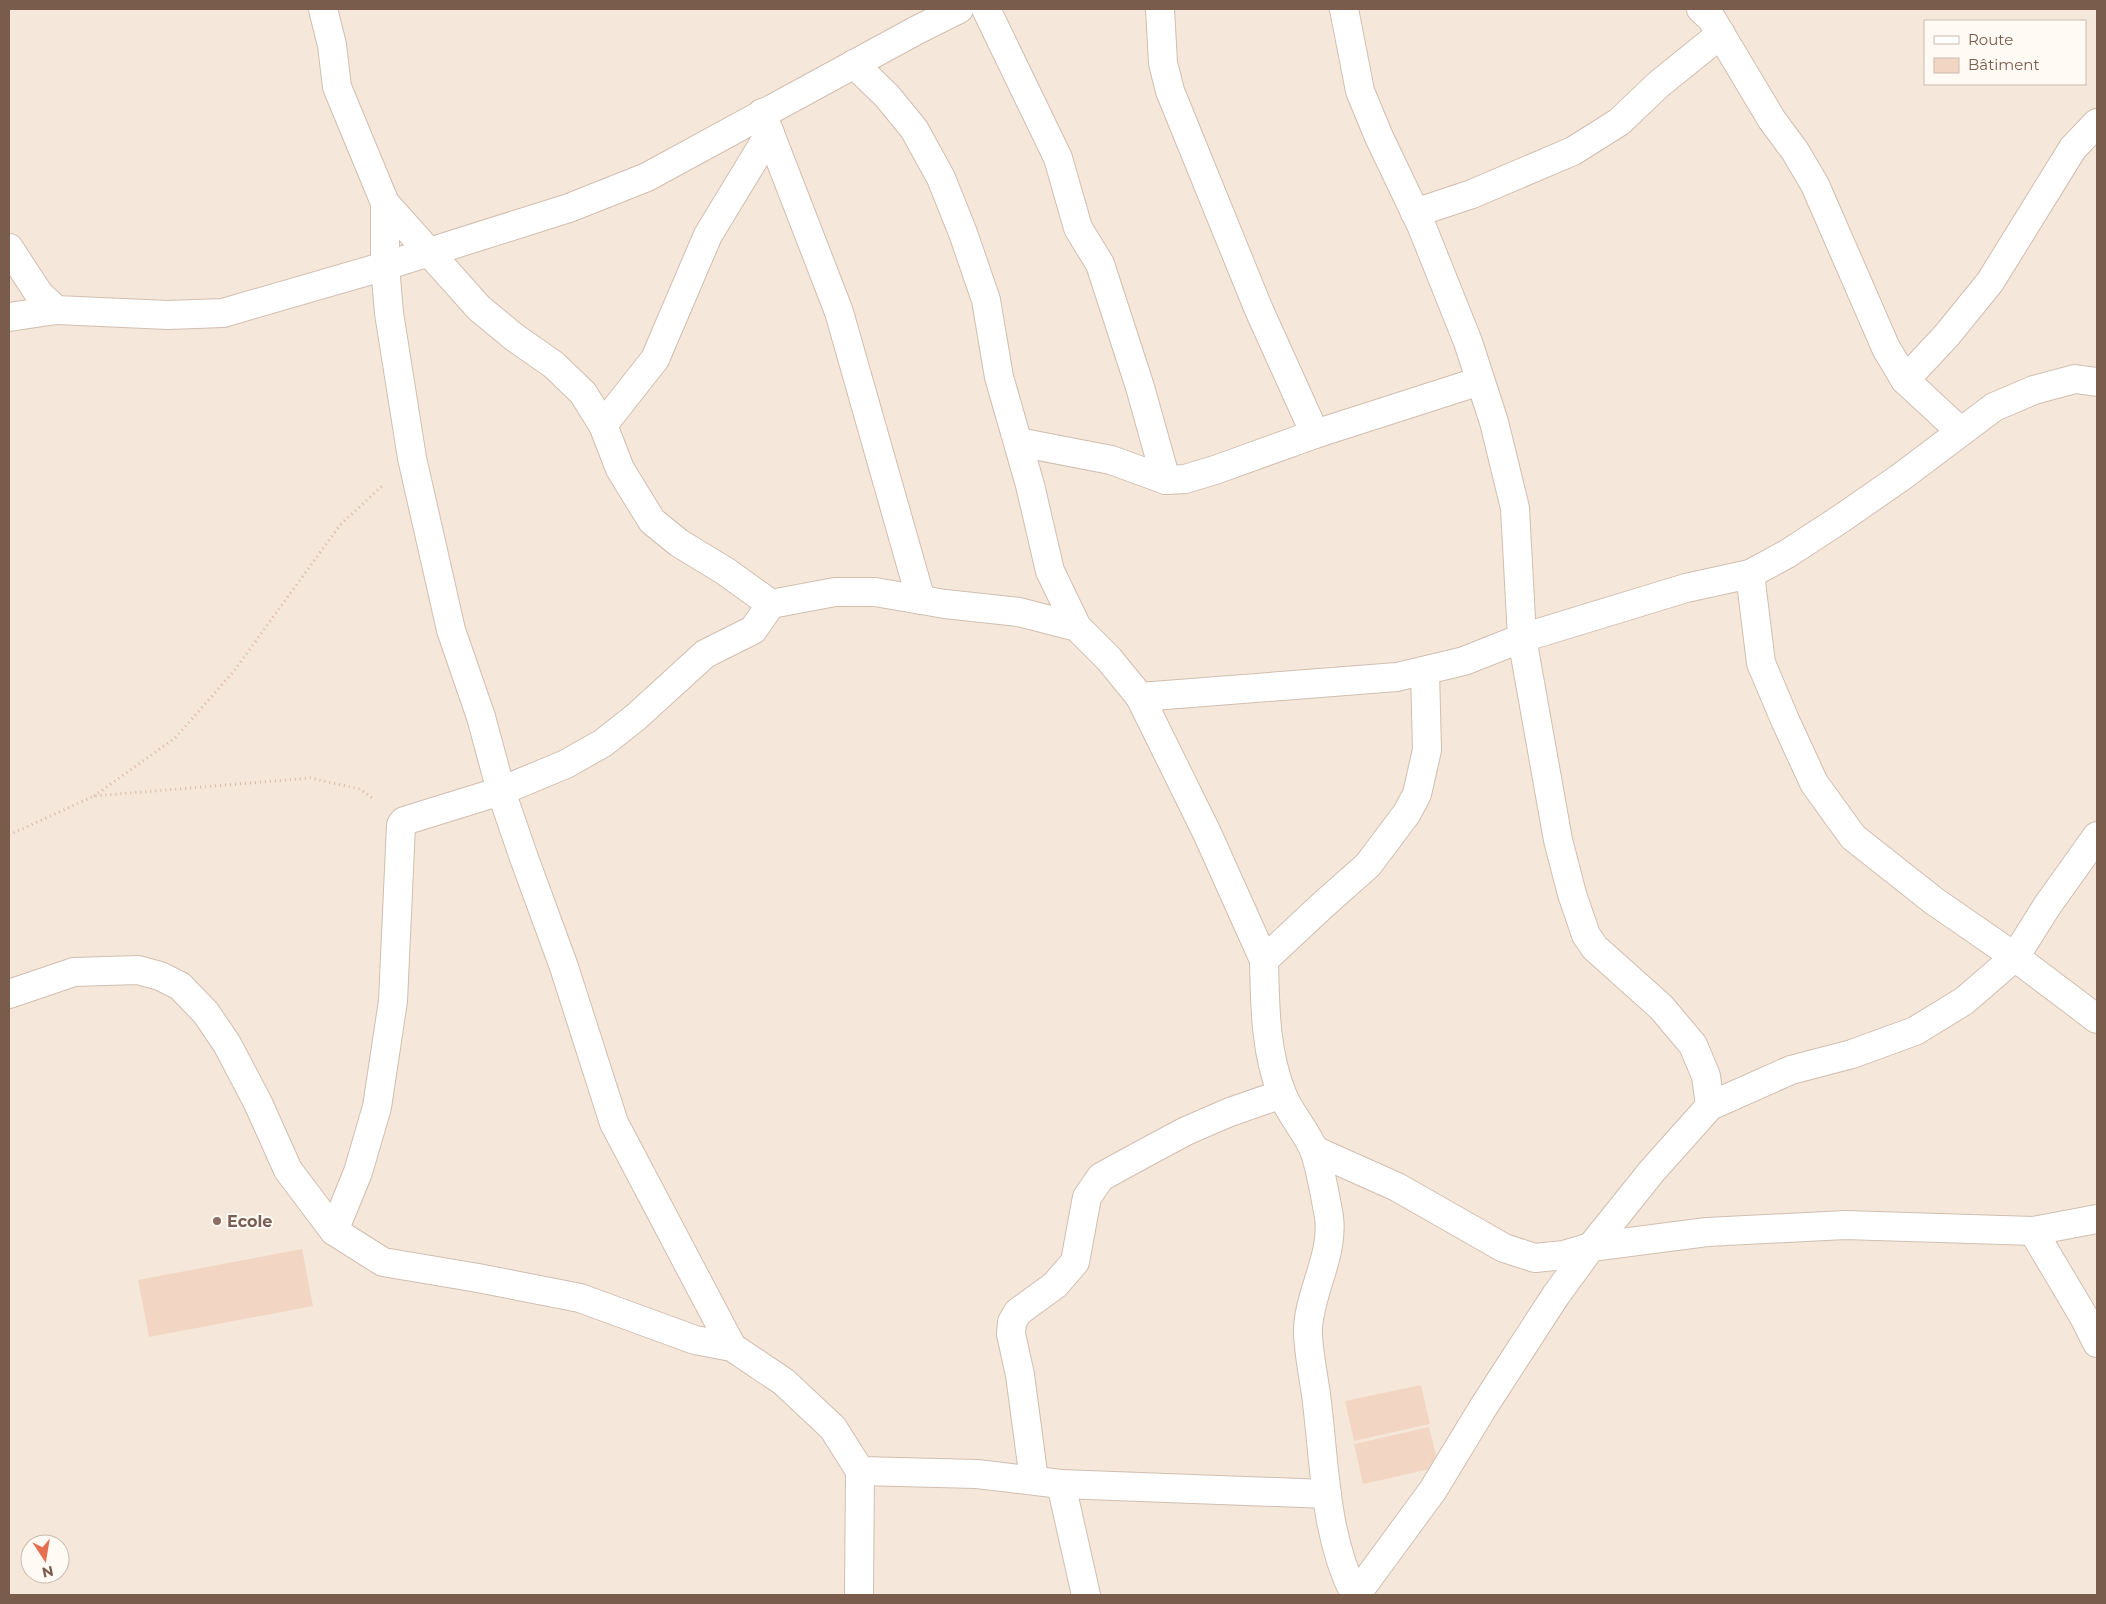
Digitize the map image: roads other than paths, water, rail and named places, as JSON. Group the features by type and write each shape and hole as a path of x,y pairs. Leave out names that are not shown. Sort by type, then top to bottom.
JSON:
{"street":[{"path":"324,9 332,46 337,87 385,203 479,308 554,365 582,393 602,425 620,469 652,521 679,544 725,571 771,604"},
{"path":"9,317 56,310 168,315 223,313 385,266 569,208 647,177 766,123 854,64 959,9"},
{"path":"986,9 1058,158 1078,228 1100,264 1140,387 1166,480"},
{"path":"1160,9 1163,63 1170,91 1259,310 1315,434"},
{"path":"1344,9 1360,91 1379,137 1415,213 1468,342 1494,422 1515,508 1522,638 1558,840 1572,894 1586,935 1595,948 1661,1007 1693,1045 1706,1076 1710,1106"},
{"path":"1701,9 1711,18 1772,120 1795,151 1815,185 1886,348 1905,380 1960,431"},
{"path":"1415,213 1472,194 1573,151 1619,122 1659,84 1721,34"},
{"path":"854,64 887,96 914,129 941,178 986,300 999,377 1030,485 1050,571 1077,627 1109,659 1140,697 1207,833 1264,960 1265,1013 1270,1052 1282,1094 1290,1112 1314,1150 1329,1219 1327,1249 1313,1298 1308,1329 1327,1494 1344,1575 1356,1595 1433,1490 1540,1319 1591,1247 1652,1171 1710,1106 1791,1070 1852,1054 1915,1031 1964,1001 2015,957 2097,836"},
{"path":"1905,380 1947,335 1990,282 2073,148 2097,122"},
{"path":"602,425 655,359 708,235 766,123"},
{"path":"766,123 839,312 921,600"},
{"path":"385,203 385,266 388,313 412,458 451,630 481,717 501,791 564,967 614,1123 732,1347"},
{"path":"9,248 39,294 56,310"},
{"path":"1140,697 1397,677 1464,661 1522,638 1686,588 1750,574 1787,554 1842,518 1901,477 1994,407 2034,390 2075,379 2097,382"},
{"path":"1018,442 1111,460 1166,480 1185,479 1315,434 1480,381"},
{"path":"1750,574 1761,663 1814,783 1853,837 1934,901 2015,957 2097,1018"},
{"path":"334,1231 358,1172 377,1107 393,1001 400,825 404,821 501,791 566,764 603,743 636,717 705,654 753,630 771,604 835,592 875,592 921,600 1019,612 1077,627"},
{"path":"1264,960 1368,865 1406,813 1417,794 1427,750 1425,671"},
{"path":"9,994 74,972 138,970 160,976 180,986 206,1012 228,1044 258,1103 288,1170 334,1231 383,1262 580,1298 695,1340 732,1347 784,1382 833,1428 860,1470 859,1595"},
{"path":"1034,1480 1020,1375 1011,1334 1012,1322 1018,1312 1055,1285 1075,1262 1087,1197 1101,1177 1186,1131 1230,1112 1282,1094"},
{"path":"1314,1150 1397,1187 1504,1248 1535,1258 1564,1255 1591,1247 1707,1232 1845,1225 2033,1231 2097,1219"},
{"path":"2033,1231 2084,1317 2097,1343"},
{"path":"860,1470 977,1474 1062,1484 1327,1494"},
{"path":"1062,1484 1086,1595"}],"place":[{"name":"Ecole","path":"217,1221"}]}
